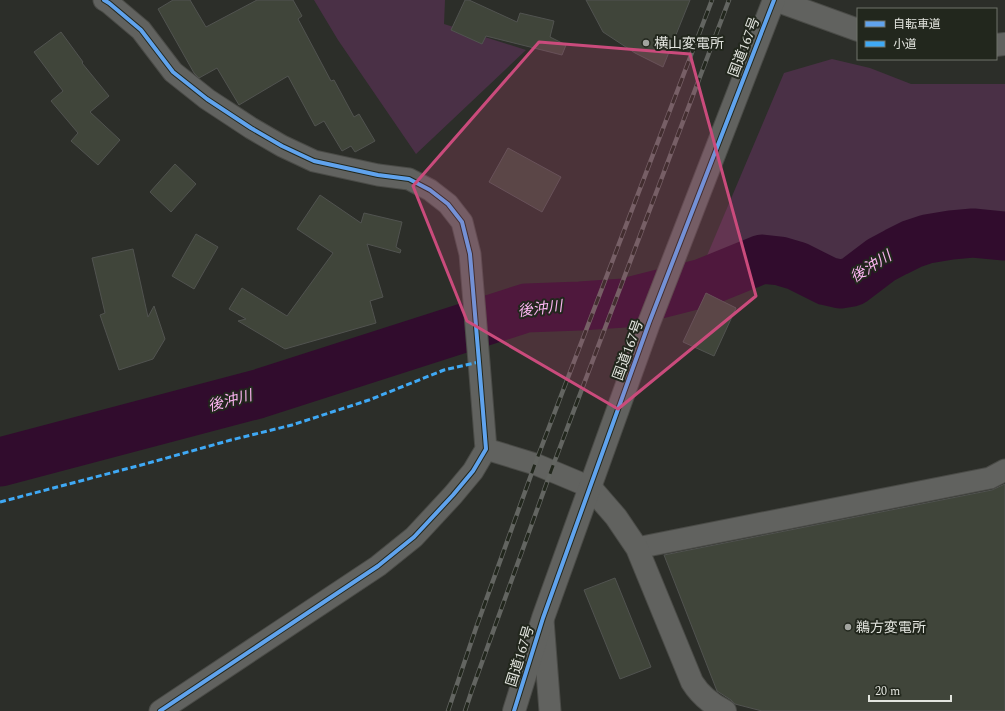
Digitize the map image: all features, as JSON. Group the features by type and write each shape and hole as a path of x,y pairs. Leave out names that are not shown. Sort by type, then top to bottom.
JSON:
{"street":[{"path":"104,0 141,30 173,72 207,100 251,128 282,146 314,161 378,175 409,179 430,190 448,204 462,222 470,254 480,362 486,449 473,471 453,495 414,537 378,566 160,711"},
{"path":"775,0 857,30"},
{"name":"国道167号","path":"514,711 543,618 649,323 775,0"},
{"path":"486,449 535,464 590,486 616,517 637,548 692,682 698,692 724,711"},
{"path":"637,548 990,478 1005,470"},
{"path":"543,618 550,711"}],"highlighted area":[{"path":"539,42 690,54 756,296 618,409 467,321 413,186"}],"shaded area":[{"path":"314,0 445,0 444,24 526,50 416,154 338,40"},
{"path":"832,59 870,68 911,84 1005,84 1005,249 935,247 896,262 844,267 762,240 719,269 703,265 784,73"}],"building":[{"path":"173,0 190,0 206,27 257,0 293,0 302,16 298,19 331,81 334,80 354,117 359,114 375,141 355,152 351,146 342,151 324,121 315,126 288,76 239,105 217,68 199,78 194,73 158,9"},
{"path":"465,0 469,0 517,22 520,13 554,21 550,37 566,45 562,55 486,36 482,44 451,30"},
{"name":"横山変電所","path":"586,0 690,0 663,67 635,53 603,32"},
{"path":"61,32 83,62 82,63 109,96 90,112 120,140 98,165 71,141 78,133 51,101 63,91 34,52"},
{"path":"508,148 561,177 542,212 489,182"},
{"path":"175,164 196,184 171,212 150,192"},
{"path":"320,195 361,223 364,213 402,222 396,247 401,250 400,253 367,244 383,297 370,301 376,323 285,349 238,321 246,319 229,309 242,288 287,316 333,253 297,229"},
{"path":"196,234 218,247 194,289 172,276"},
{"path":"133,249 148,317 154,306 165,339 153,359 119,370 100,315 105,313 92,258"},
{"path":"706,293 736,308 714,356 683,342"},
{"name":"鵜方変電所","path":"1005,484 1005,711 762,711 735,704 717,691 664,555 992,490"},
{"path":"615,578 651,667 620,679 584,590"}],"waterway":[{"name":"後沖川","path":"0,462 258,394 526,308 624,303 703,283 762,259 780,261 797,266 827,281 840,284 852,282 881,260 912,244 927,239 973,233 1005,236"}],"railway":[{"path":"448,711 535,464 712,0"},
{"path":"465,711 551,471 729,0"}],"marked path":[{"path":"0,502 292,425 369,400 444,370 479,362"}],"cycle path":[{"path":"104,0 141,30 173,72 207,99 251,128 282,146 314,161 378,175 409,179 430,190 448,204 462,222 470,254 486,449 473,471 453,495 414,537 378,566 160,711"},
{"path":"514,711 543,618 649,323 774,0"}],"place":[{"name":"横山変電所","path":"646,43"},
{"name":"鵜方変電所","path":"848,627"}]}
